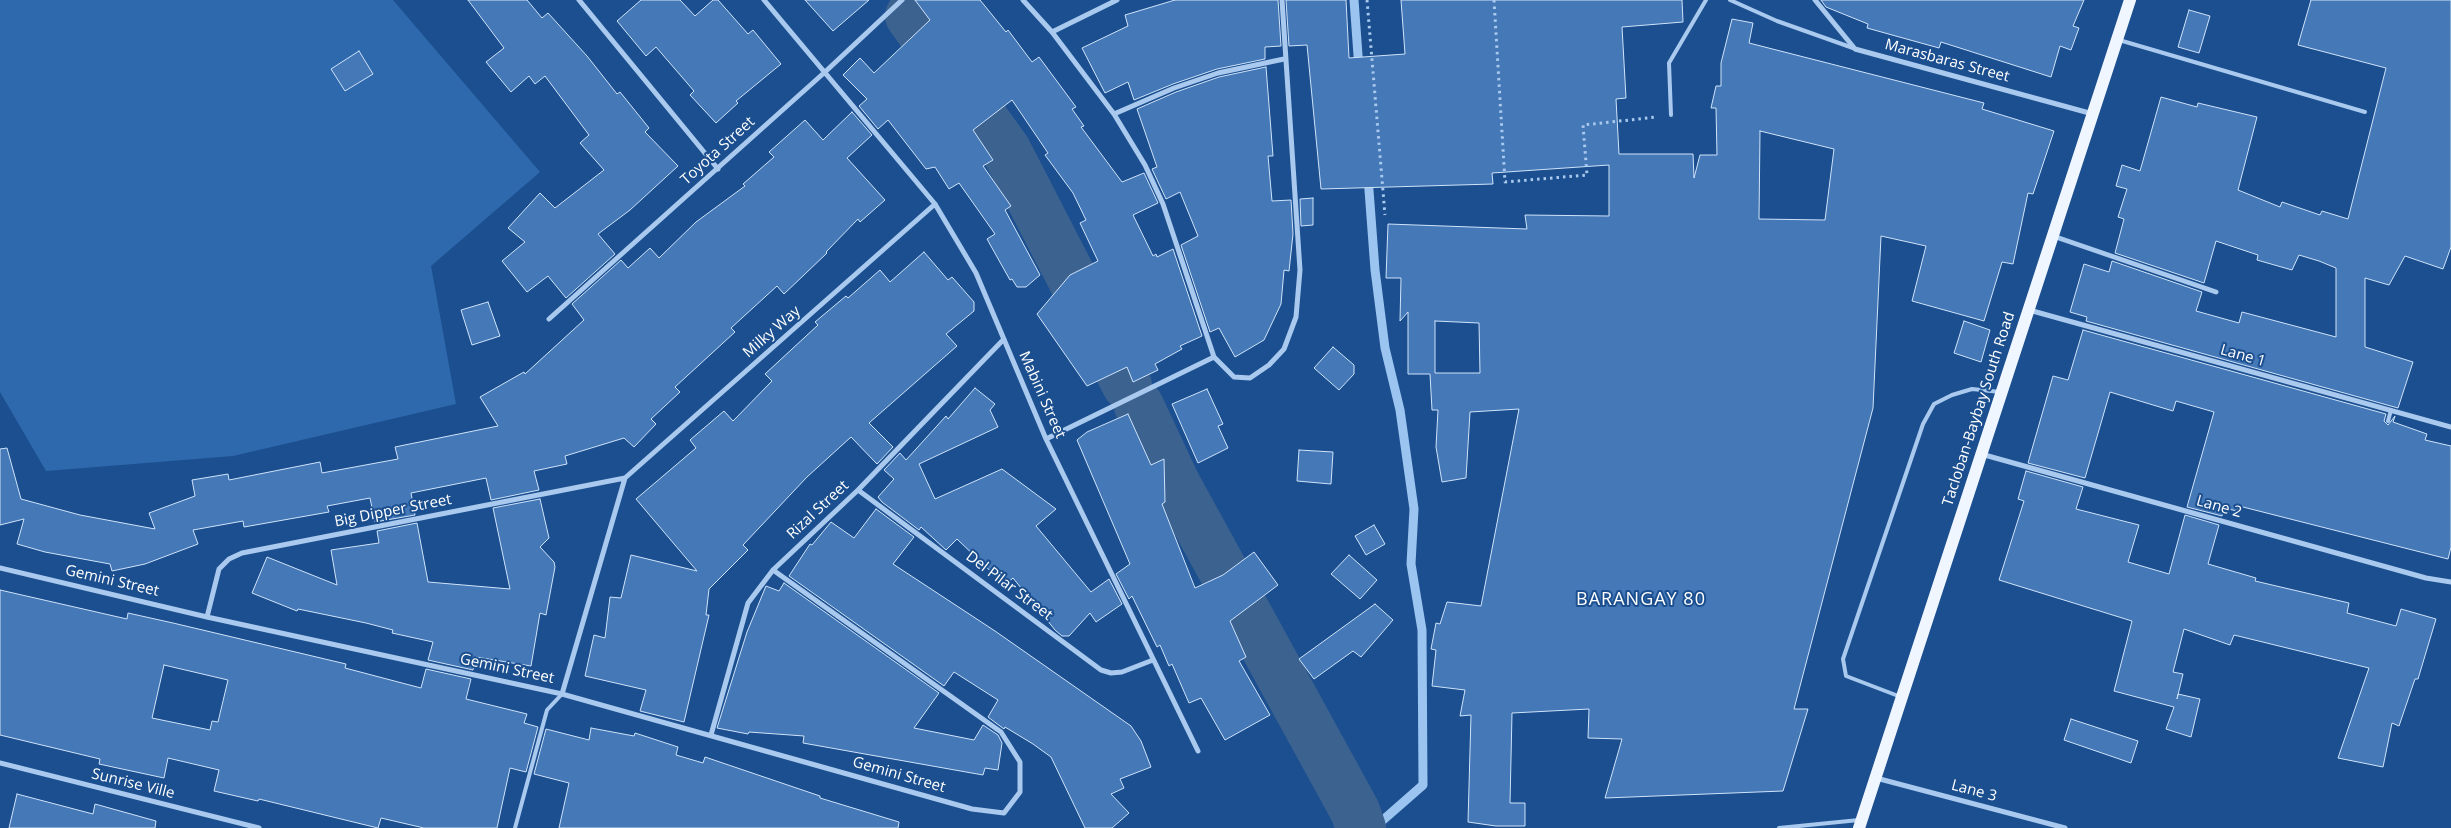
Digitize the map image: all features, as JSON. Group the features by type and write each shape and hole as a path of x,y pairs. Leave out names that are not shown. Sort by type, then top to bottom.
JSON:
{"main road":[{"name":"Tacloban-Baybay South Road","path":"1860,824 2130,0"}],"street":[{"path":"580,0 718,168"},
{"name":"Mabini Street","path":"764,0 936,204 976,273 1046,438 1198,751"},
{"name":"Toyota Street","path":"549,319 825,72 902,0"},
{"path":"1023,0 1052,32 1114,114 1145,165 1163,204 1214,357 1234,377 1250,378 1269,365 1284,349 1296,317 1300,270 1284,59 1282,0"},
{"path":"1052,32 1117,0"},
{"path":"1815,0 1855,49"},
{"name":"Marasbaras Street","path":"1855,49 2093,114"},
{"path":"1114,114 1174,88 1218,73 1284,59"},
{"name":"Milky Way","path":"625,478 936,204"},
{"path":"2053,236 2216,292"},
{"name":"Lane 1","path":"2029,310 2451,427"},
{"name":"Rizal Street","path":"711,735 748,604 773,570 858,490 1004,339"},
{"path":"1046,438 1214,357"},
{"name":"Lane 2","path":"1981,454 2426,578 2451,582"},
{"path":"562,694 625,478"},
{"name":"Big Dipper Street","path":"207,617 219,569 228,559 242,553 625,478"},
{"name":"Del Pilar Street","path":"858,490 1101,670 1111,673 1122,672 1153,660"},
{"name":"Gemini Street","path":"0,568 207,617 562,694 972,809 1004,813 1020,792 1020,762 1001,732 773,570"},
{"name":"Sunrise Ville","path":"0,763 259,828"},
{"name":"Lane 3","path":"1875,778 2066,828"}],"lane":[{"path":"1671,115 1669,62 1706,0"},
{"path":"1730,0 1777,21 1855,49"},
{"path":"2117,39 2365,112"},
{"path":"1902,697 1846,676 1844,659 1923,424 1934,404 1952,395 1972,389 2002,392"},
{"path":"2388,420 2391,410"},
{"path":"515,828 546,710 562,694"},
{"path":"1779,828 1860,824"}],"path":[{"path":"1367,0 1385,215"},
{"path":"1494,0 1505,182 1587,175 1583,125 1636,121 1671,115"}],"shaded area":[{"path":"0,0 393,0 540,172 431,266 456,404 233,456 46,471 0,392"}],"building":[{"path":"468,0 527,0 542,18 548,13 587,56 617,94 620,92 649,128 645,132 678,166 630,210 598,234 615,254 566,298 548,276 527,292 502,261 525,242 508,228 540,193 555,208 604,170 580,143 589,135 545,76 535,84 529,76 511,92 486,62 504,48"},
{"path":"641,0 680,0 695,16 713,0 718,0 748,34 753,30 781,64 736,101 738,103 716,123 690,95 694,91 656,47 646,56 617,21"},
{"path":"805,0 869,0 833,31"},
{"path":"915,0 980,0 1006,32 1008,30 1032,62 1039,57 1076,107 1072,109 1084,126 1081,127 1122,182 1144,173 1158,203 1133,215 1153,256 1156,254 1157,257 1173,249 1202,336 1180,346 1182,349 1155,364 1158,370 1133,382 1127,367 1087,386 1037,314 1070,275 1098,261 1080,223 1086,220 1073,193 1045,155 1048,153 1012,100 973,130 993,160 983,166 1011,206 1005,210 1040,275 1026,287 1017,287 1012,279 1010,280 987,239 995,234 959,183 949,189 935,167 926,169 888,120 878,129 859,106 867,99 843,75 860,58 874,73 930,20"},
{"path":"1175,0 1278,0 1281,46 1265,47 1265,59 1217,69 1134,100 1128,82 1105,93 1082,48 1128,26 1125,15"},
{"path":"1286,0 1346,0 1349,58 1405,54 1401,0 1682,0 1683,22 1622,27 1626,98 1616,99 1619,154 1693,154 1694,178 1700,155 1717,155 1716,108 1711,108 1716,86 1721,86 1721,63 1732,19 1753,23 1749,43 1984,103 1982,109 2054,131 2033,194 2028,193 2013,264 2002,262 1984,321 1912,301 1926,246 1881,236 1873,408 1794,709 1808,709 1783,791 1605,798 1622,739 1588,738 1589,709 1512,713 1510,803 1525,803 1525,826 1496,826 1468,822 1471,715 1460,716 1465,690 1432,686 1436,650 1431,649 1436,623 1440,624 1447,602 1481,606 1519,409 1470,412 1466,478 1442,482 1436,447 1438,410 1432,410 1430,374 1408,374 1408,312 1400,321 1401,278 1386,278 1388,224 1527,229 1525,215 1609,216 1609,165 1492,173 1493,184 1321,189 1307,45 1289,46","holes":["1760,131 1834,149 1825,220 1759,219","1435,321 1479,323 1480,373 1435,373"]},
{"path":"1821,0 2084,0 2073,26 2079,28 2071,50 2060,46 2051,77 1941,42 1939,48 1867,28 1868,24 1826,7"},
{"path":"2311,0 2451,0 2451,247 2443,269 2405,256 2389,285 2365,278 2365,347 2413,362 2398,408 2086,321 2087,317 2070,312 2084,264 2109,272 2112,261 2202,292 2196,311 2239,323 2242,312 2336,337 2336,268 2319,261 2299,255 2292,270 2257,260 2258,255 2216,241 2204,283 2115,253 2124,219 2118,217 2127,189 2116,186 2122,165 2140,171 2161,97 2197,107 2198,103 2257,117 2238,190 2280,207 2282,202 2320,215 2322,211 2348,219 2386,68 2298,45"},
{"path":"2189,10 2210,16 2199,53 2178,47"},
{"path":"359,51 373,74 345,91 331,69"},
{"path":"1266,67 1273,156 1268,156 1272,201 1291,200 1293,234 1289,271 1284,270 1281,304 1264,340 1235,357 1219,328 1210,332 1181,245 1198,236 1180,192 1166,199 1152,169 1157,167 1137,109 1176,92 1219,77"},
{"path":"852,112 872,135 847,158 885,200 860,222 858,219 827,253 784,294 777,286 731,328 735,332 675,387 680,392 651,419 656,424 634,447 624,438 565,456 567,464 534,471 539,490 491,500 486,478 411,493 415,515 375,522 370,498 327,506 329,512 244,527 243,521 193,530 198,544 145,564 112,571 110,564 45,552 17,544 24,519 0,525 0,449 7,448 21,499 80,515 155,529 149,513 195,496 192,480 228,474 229,480 320,462 322,473 398,459 395,447 498,426 480,397 524,372 525,374 584,320 572,304 621,260 628,268 650,248 659,258 696,222 745,186 743,184 774,157 769,152 805,120 823,140"},
{"path":"1313,198 1313,225 1301,226 1300,199"},
{"path":"924,252 948,280 952,277 974,302 974,311 946,334 957,346 869,423 893,447 877,464 851,437 807,477 743,545 748,550 709,589 706,615 709,615 684,722 640,711 646,690 585,676 594,635 605,638 610,597 621,598 631,555 697,571 636,499 696,448 690,440 724,411 733,421 772,381 765,374 818,325 815,322 846,296 848,298 880,270 890,282"},
{"path":"488,302 500,336 472,345 461,310"},
{"path":"1964,321 1990,330 1981,362 1954,353"},
{"path":"2083,330 2386,414 2384,421 2388,425 2395,416 2393,422 2427,434 2425,440 2451,446 2451,547 2448,559 2239,506 2237,511 2224,508 2222,516 2187,507 2214,412 2176,401 2173,411 2110,392 2085,478 2028,463 2053,376 2068,380"},
{"path":"1333,347 1354,365 1354,374 1339,390 1314,368"},
{"path":"975,388 995,404 990,410 998,427 919,464 935,499 1002,469 1056,509 1036,526 1091,592 1109,579 1122,604 1096,622 1090,613 1069,636 1062,636 1055,630 1013,578 1005,585 957,539 946,550 921,527 919,530 878,497 894,479 884,470 900,453 906,460 946,416 948,419"},
{"path":"1207,389 1223,424 1218,426 1228,448 1198,463 1172,404"},
{"path":"1128,414 1151,465 1164,459 1165,502 1162,504 1195,588 1223,575 1254,552 1278,585 1230,621 1246,657 1239,661 1270,715 1225,740 1201,698 1189,703 1172,664 1169,666 1160,645 1157,647 1132,596 1129,599 1116,574 1130,564 1077,440 1087,432"},
{"path":"1299,450 1333,452 1331,484 1297,481"},
{"path":"2026,471 2083,487 2076,509 2139,525 2128,562 2169,574 2185,515 2219,525 2208,564 2256,578 2255,581 2349,603 2347,613 2396,626 2401,609 2436,619 2418,679 2415,679 2399,726 2392,723 2383,767 2338,758 2369,668 2234,635 2230,645 2184,629 2173,672 2183,674 2178,694 2200,699 2191,737 2166,729 2174,707 2114,691 2132,621 1999,580 2024,501 2018,499"},
{"path":"540,499 549,538 540,547 554,562 555,567 546,615 540,613 531,666 476,657 473,670 428,660 433,642 392,633 393,630 366,623 298,609 297,611 252,593 267,557 337,585 331,550 379,543 377,531 417,523 428,582 510,589 493,508"},
{"path":"876,509 914,537 893,564 995,631 1131,726 1141,741 1151,767 1120,779 1124,788 1111,794 1129,813 1112,828 1085,828 1051,757 1005,727 1004,729 988,717 998,700 954,672 944,686 789,576 810,544 812,545 831,522 854,538"},
{"path":"1374,525 1385,544 1366,555 1355,536"},
{"path":"1349,555 1377,580 1360,599 1331,574"},
{"path":"784,583 939,693 914,728 974,740 983,725 998,735 1002,743 998,770 985,768 983,775 803,743 804,736 749,732 748,734 717,728 747,632 766,586 779,591"},
{"path":"0,590 127,619 128,613 173,623 346,664 345,668 421,688 426,669 471,679 466,699 527,714 524,723 538,727 526,772 510,768 497,828 424,828 381,818 378,828 259,799 258,801 214,791 219,770 168,758 164,778 99,764 100,759 0,735","holes":["164,665 228,680 218,722 212,721 210,730 152,718"]},
{"path":"1375,604 1393,620 1361,657 1353,651 1314,679 1299,659"},
{"path":"2071,719 2138,741 2131,763 2064,740"},
{"path":"591,728 634,736 635,733 678,747 676,755 703,763 705,757 820,796 820,798 899,822 898,828 559,828 569,783 534,774 546,729 589,740"},
{"path":"17,794 93,814 95,804 156,821 155,828 9,828"}],"waterway":[{"path":"1354,0 1359,69"},
{"path":"910,16 1006,150 1127,385"},
{"path":"1368,177 1375,270 1385,348 1400,410 1414,509 1411,564 1422,630 1423,785 1374,828"},
{"path":"1139,406 1175,483 1355,811 1361,828"}],"district":[{"name":"BARANGAY 80","path":"1641,600"}]}
